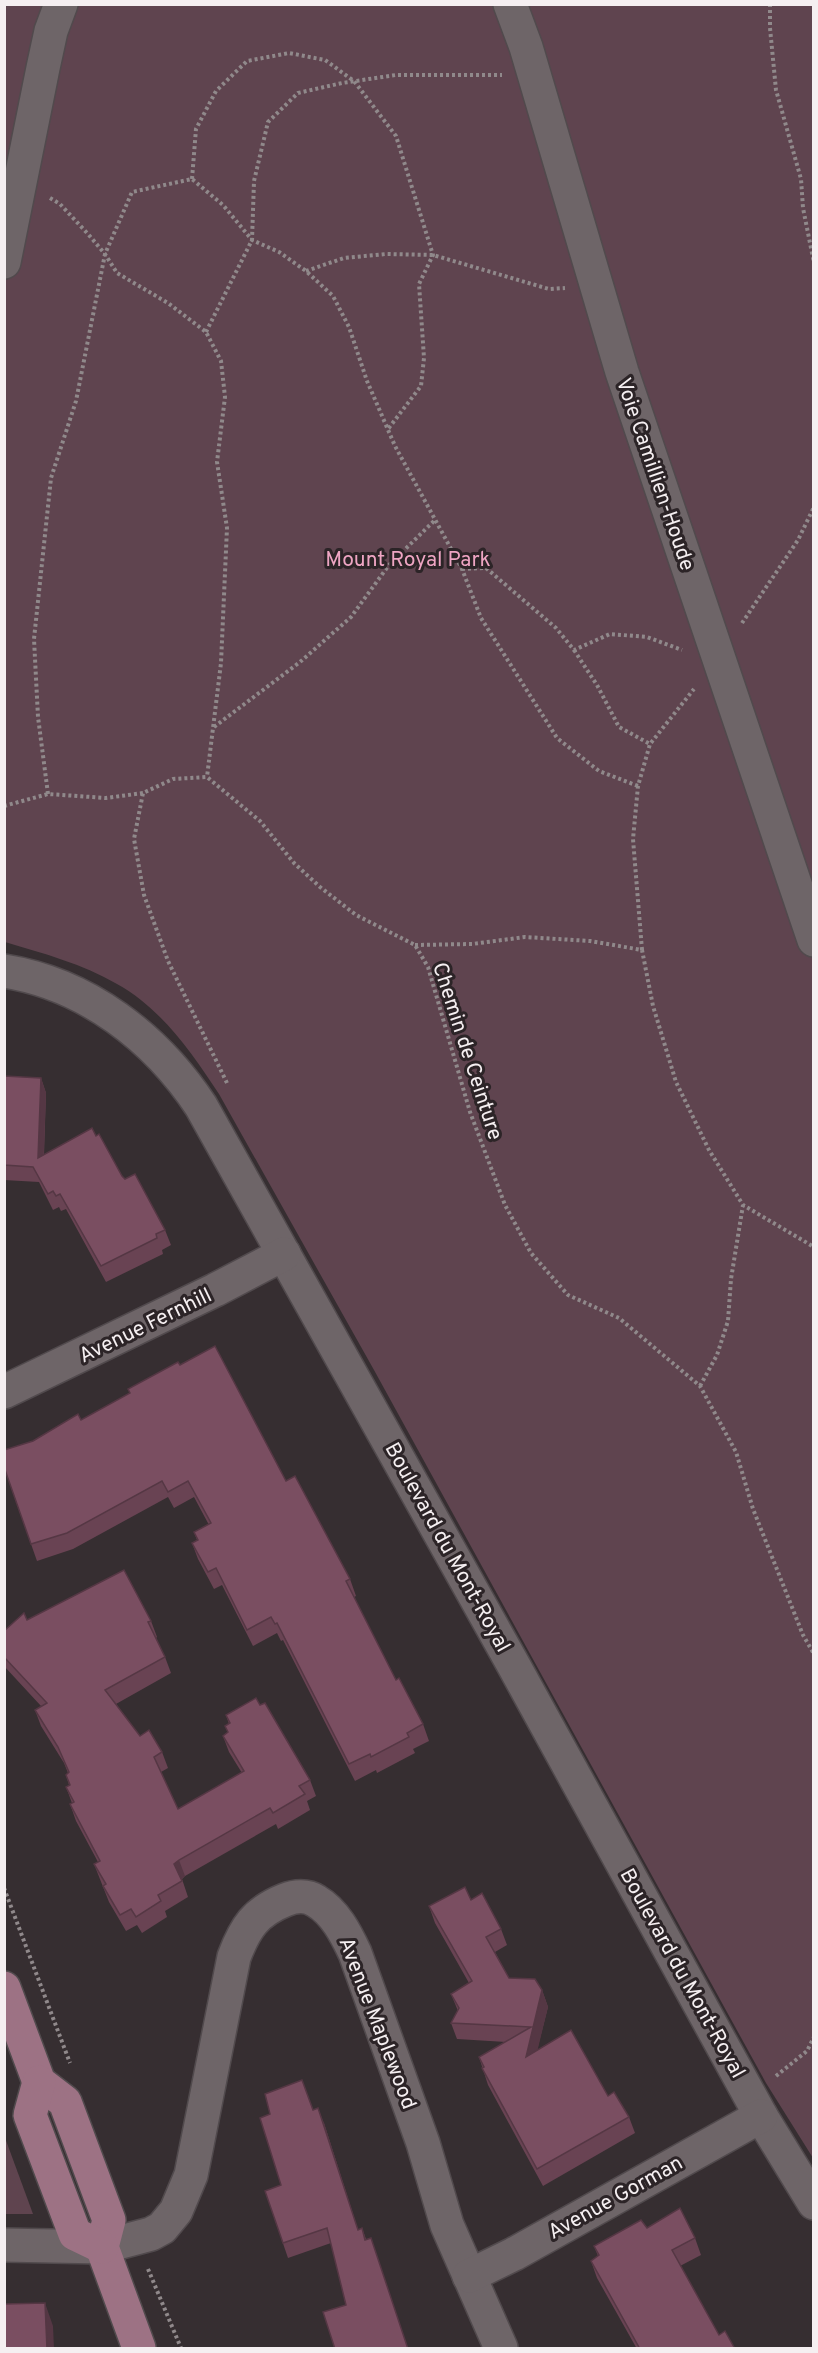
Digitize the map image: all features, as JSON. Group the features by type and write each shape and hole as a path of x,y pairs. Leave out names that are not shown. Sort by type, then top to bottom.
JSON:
{"main road":[{"path":"4,1988 39,2082 30,2115 66,2212 75,2234 102,2247 139,2349"}],"street":[{"path":"4,171 40,4"},
{"path":"4,262 51,31 61,4"},
{"name":"Voie Camillien-Houde","path":"510,4 532,69 622,372 813,890"},
{"name":"Voie Camillien-Houde","path":"531,4 628,339 813,940"},
{"name":"Boulevard du Mont-Royal","path":"4,971 76,993 120,1020 163,1057 186,1083 514,1665 761,2116 813,2203"},
{"name":"Avenue Fernhill","path":"4,1392 284,1254"},
{"name":"Avenue Maplewood","path":"4,2245 102,2247 151,2234 162,2228 176,2211 191,2175 234,1956 243,1934 254,1919 269,1906 295,1896 315,1900 333,1915 346,1933 355,1953 423,2144 447,2225 501,2349"},
{"name":"Avenue Gorman","path":"470,2276 761,2116"}],"path":[{"path":"770,4 776,90 801,179 803,208 813,263"},
{"path":"192,179 196,129 216,91 247,61 289,53 325,60 354,81 396,136 433,255 419,284 424,358 420,386 388,429"},
{"path":"206,332 252,240 254,181 268,122 298,93 396,75 506,75 532,69"},
{"path":"192,179 223,205 252,240 279,252 306,271 333,296 349,327 367,381 395,446 462,569 481,618 557,738 599,771 638,786"},
{"path":"48,794 39,717 34,639 51,478 76,401 105,254 132,192 192,179"},
{"path":"4,806 48,794 106,798 143,793 173,779 207,777 221,663 227,528 217,462 225,397 221,361 206,332 168,303 117,273 105,254 60,204 42,193"},
{"path":"306,271 344,258 386,254 433,255 549,289 596,286"},
{"path":"813,507 798,540 724,649 650,744 638,786 633,839 642,950 653,1006 676,1082 709,1150 743,1205 813,1247"},
{"path":"212,728 300,662 351,617 389,565 435,520"},
{"path":"462,569 486,568 556,628 597,685 619,727 650,744"},
{"path":"574,650 610,634 647,637 672,647 724,649"},
{"name":"Chemin de Ceinture","path":"207,777 260,821 294,863 320,887 356,915 414,945 428,967 470,1112 505,1205 531,1253 567,1295 619,1318 700,1386 736,1452 753,1509 803,1635 813,1654"},
{"path":"143,793 134,839 144,895 168,961 228,1085"},
{"path":"414,945 472,944 525,936 590,941 642,950"},
{"path":"700,1386 717,1355 728,1321 731,1279 743,1205"},
{"path":"4,1888 71,2065"},
{"path":"774,2077 807,2051 813,2037"},
{"path":"155,2285 181,2349"}],"green space":[{"name":"Mount Royal Park","path":"4,5 813,5 813,2158 766,2083 374,1370 219,1094 198,1063 162,1019 133,994 104,977 76,965 5,942"},
{"path":"4,2135 33,2214 5,2214"}],"building":[{"path":"4,1076 41,1078 38,1158 92,1128 96,1136 99,1134 122,1176 125,1179 135,1174 165,1230 156,1234 157,1238 101,1266 60,1194 56,1196 53,1191 48,1194 33,1167 4,1165"},
{"path":"215,1346 286,1481 295,1476 350,1579 346,1581 396,1680 399,1678 423,1724 407,1733 409,1737 371,1757 370,1754 349,1764 277,1623 275,1624 271,1617 247,1630 216,1568 208,1572 192,1543 198,1540 194,1532 211,1523 188,1481 168,1492 162,1481 67,1533 31,1544 4,1467 4,1450 33,1441 78,1414 81,1420 130,1393 128,1389 178,1362 180,1365"},
{"path":"124,1570 151,1621 148,1622 165,1657 105,1690 140,1736 149,1730 162,1752 154,1757 178,1809 244,1771 223,1736 228,1732 225,1726 230,1723 226,1715 256,1698 260,1705 265,1703 310,1780 299,1786 305,1794 273,1813 270,1808 179,1860 174,1864 182,1881 158,1895 161,1901 136,1917 131,1909 120,1915 103,1886 106,1884 94,1864 100,1861 70,1804 74,1802 66,1787 70,1785 66,1775 69,1772 58,1747 35,1710 47,1703 4,1657 4,1631 24,1613 27,1620"},
{"path":"465,1887 471,1900 482,1893 501,1929 486,1937 509,1978 535,1979 542,1990 526,2057 571,2030 608,2096 614,2092 629,2117 537,2169 482,2068 484,2067 479,2057 531,2027 451,2023 459,2008 451,1994 472,1981 429,1906"},
{"path":"302,2080 313,2110 318,2108 358,2230 362,2228 365,2240 371,2238 408,2349 335,2349 323,2312 346,2305 327,2228 283,2243 265,2191 281,2185 260,2118 270,2114 265,2094"},
{"path":"680,2208 695,2238 672,2250 719,2335 725,2331 735,2349 640,2349 591,2261 599,2255 594,2246 641,2220 647,2228"},
{"path":"45,2303 47,2349 4,2349 4,2304"}]}
